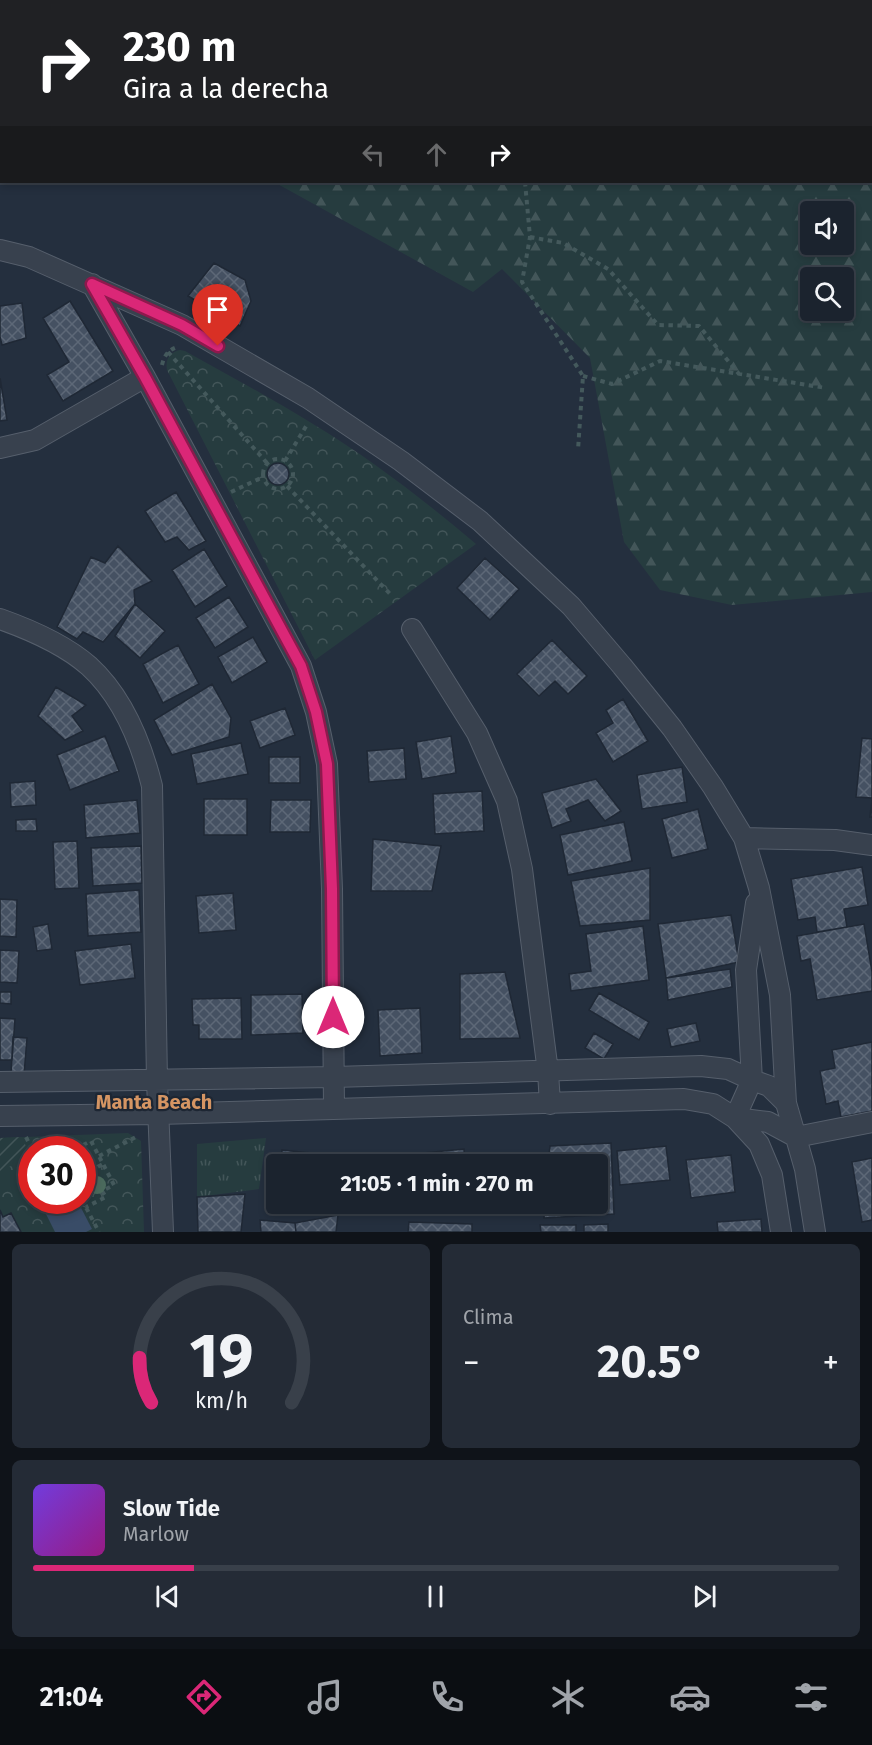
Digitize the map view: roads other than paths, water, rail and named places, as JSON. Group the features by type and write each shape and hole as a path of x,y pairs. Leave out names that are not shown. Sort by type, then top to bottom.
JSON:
{"street":[{"path":"0,250 29,257 182,325 308,398 401,461 480,521 571,606 622,666 672,728 713,787 744,838 759,888 780,995 786,1103 806,1169 815,1232"},
{"path":"92,284 154,375 301,666 316,712 327,764 332,889 334,1108"},
{"path":"0,448 35,440 154,375"},
{"path":"0,619 56,643 88,666 113,694 134,730 145,758 152,786 157,1081 163,1232"},
{"path":"412,629 477,733 507,801 522,869 548,1072 550,1104"},
{"path":"744,838 835,840 872,845"},
{"path":"735,1118 752,1080 746,970 759,888"},
{"path":"0,1082 334,1077 701,1066 728,1069 769,1086 786,1103"},
{"path":"0,1116 159,1114 684,1099 713,1104 735,1118 759,1144 772,1175 781,1232"},
{"path":"735,1118 768,1122 796,1137 872,1122"}],"water":[{"path":"46,1214 84,1214 92,1229 86,1232 55,1232"}],"district":[{"name":"Manta Beach","path":"154,1102"}]}
